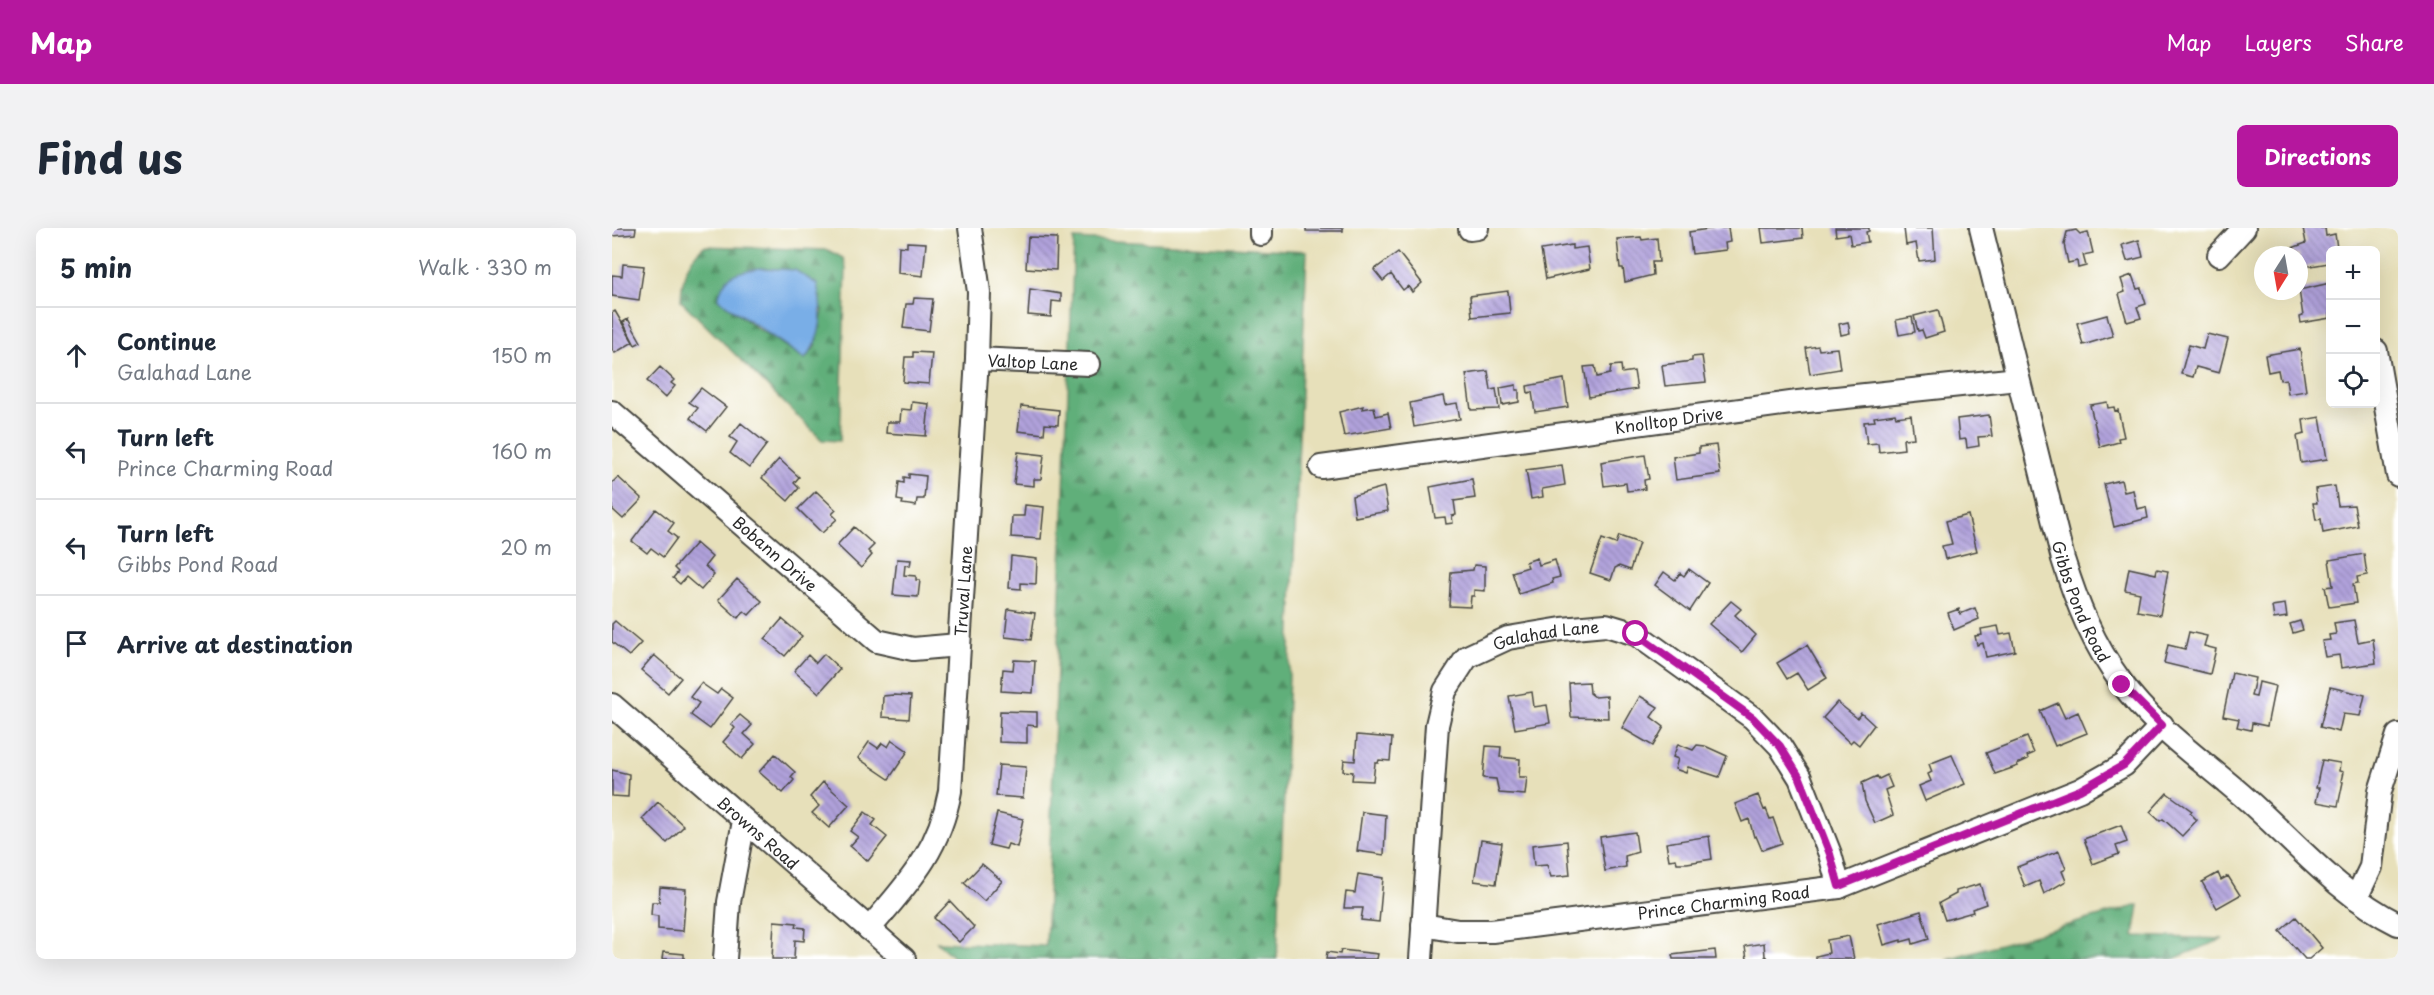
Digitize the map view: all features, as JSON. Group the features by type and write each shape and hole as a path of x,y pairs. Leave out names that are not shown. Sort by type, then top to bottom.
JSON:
{"street":[{"name":"Truval Lane","path":"869,929 931,851 945,820 950,791 977,358 979,292 970,228"},
{"name":"Gibbs Pond Road","path":"1981,228 2063,559 2088,628 2122,685 2162,725 2356,898 2398,924"},
{"path":"2219,255 2244,228"},
{"path":"2377,354 2398,475"},
{"name":"Valtop Lane","path":"977,358 1089,364"},
{"name":"Knolltop Drive","path":"1321,467 1798,402 2018,379"},
{"name":"Bobann Drive","path":"612,412 878,641 913,649 958,645"},
{"name":"Galahad Lane","path":"1421,959 1437,725 1445,691 1467,657 1508,638 1606,625 1636,634 1753,718 1780,746 1800,778 1830,854 1839,886"},
{"name":"Browns Road","path":"612,705 904,959"},
{"name":"Prince Charming Road","path":"1423,925 1458,931 1492,931 1839,886 2080,790 2124,765 2162,725"},
{"path":"2356,898 2371,867 2380,791 2398,735"},
{"path":"725,959 729,902 744,821"}],"green space":[{"path":"1074,239 1307,251 1277,959 955,959 937,942 1046,946"},
{"path":"704,246 828,250 843,258 846,268 840,441 822,440 681,301 686,270","holes":["778,270 795,270 823,311 815,347 805,359 758,329 718,299"]},
{"path":"2139,905 2134,936 2223,939 2173,959 1947,959"}],"water":[{"path":"760,268 795,270 817,284 821,314 819,332 805,359 718,299 724,283 732,275"}],"building":[{"path":"612,228 636,228 635,234 612,236"},
{"path":"1306,228 1343,228 1343,231 1306,231"},
{"path":"1728,228 1730,242 1725,243 1726,250 1692,254 1689,232"},
{"path":"1761,228 1802,228 1803,238 1763,243"},
{"path":"1835,228 1869,228 1866,232 1868,242 1851,245 1849,234 1836,236"},
{"path":"1904,228 1933,228 1935,259 1919,261 1916,243 1906,245"},
{"path":"2303,228 2325,228 2326,236 2335,234 2337,246 2326,246 2326,264 2308,266 2308,246 2298,246 2306,243"},
{"path":"2076,230 2080,234 2088,232 2093,253 2083,255 2086,266 2078,268 2077,261 2068,263 2064,244 2067,232"},
{"path":"1028,237 1057,238 1056,270 1026,268"},
{"path":"1641,237 1642,240 1657,238 1659,262 1652,262 1653,275 1625,282 1623,268 1620,268 1617,239"},
{"path":"2139,240 2143,257 2127,261 2122,245"},
{"path":"907,242 926,243 923,276 898,273 899,246 907,247"},
{"path":"1572,245 1572,249 1587,247 1590,269 1546,279 1541,250"},
{"path":"1398,252 1422,283 1412,292 1408,286 1403,290 1391,274 1383,281 1374,270"},
{"path":"623,264 644,266 639,300 612,296 612,275 622,276"},
{"path":"2132,275 2137,289 2141,288 2146,304 2137,307 2141,318 2127,322 2119,294 2125,292 2121,279"},
{"path":"2326,284 2326,319 2301,323 2300,317 2303,316 2301,300 2308,300 2308,288"},
{"path":"1030,289 1061,294 1061,302 1052,301 1051,317 1028,315"},
{"path":"1508,291 1510,313 1472,317 1470,296"},
{"path":"914,298 933,299 929,331 903,328 906,304 913,304"},
{"path":"1938,310 1944,332 1925,338 1922,330 1918,331 1914,316"},
{"path":"615,311 633,342 615,353 612,349 612,313"},
{"path":"2107,315 2113,336 2083,345 2077,323"},
{"path":"1912,317 1915,332 1899,335 1896,320"},
{"path":"628,319 641,342 635,345 623,322"},
{"path":"1848,322 1850,333 1841,335 1839,324"},
{"path":"2207,334 2228,339 2219,373 2196,367 2193,377 2181,374 2189,345 2203,349"},
{"path":"1818,346 1819,350 1837,348 1840,369 1810,374 1806,348"},
{"path":"2300,349 2306,391 2288,394 2286,379 2280,380 2278,370 2268,372 2265,355"},
{"path":"913,352 932,353 929,384 903,382 905,357 913,357"},
{"path":"1702,356 1706,382 1665,386 1662,365 1692,361 1692,357"},
{"path":"1621,365 1622,373 1634,371 1637,389 1589,397 1584,367 1595,366 1597,377 1610,374 1611,366"},
{"path":"660,367 674,380 671,383 675,386 665,398 647,381"},
{"path":"1488,371 1491,390 1496,389 1499,409 1471,410 1466,374"},
{"path":"1564,379 1568,407 1535,412 1532,392 1528,393 1527,386"},
{"path":"1516,385 1516,390 1519,390 1519,402 1502,405 1500,388"},
{"path":"701,388 726,407 707,431 690,418 698,408 689,402"},
{"path":"1443,396 1445,405 1457,403 1460,419 1414,427 1410,403"},
{"path":"912,402 929,404 926,436 886,433 887,422 900,422 901,409 911,410"},
{"path":"2107,402 2108,408 2114,407 2115,411 2118,410 2124,437 2118,438 2119,442 2100,447 2090,405"},
{"path":"1021,406 1059,410 1058,425 1045,424 1044,434 1018,431"},
{"path":"1363,406 1362,409 1374,407 1376,416 1388,413 1391,428 1344,436 1339,412"},
{"path":"1895,414 1896,417 1911,415 1914,438 1903,439 1904,449 1879,452 1878,443 1867,444 1864,422 1875,421 1874,417"},
{"path":"1989,415 1992,436 1978,437 1979,446 1967,448 1966,439 1959,440 1957,419"},
{"path":"2320,417 2327,459 2301,463 2297,436 2305,434 2303,420"},
{"path":"741,423 767,444 749,468 730,453 737,442 730,437"},
{"path":"1716,445 1720,474 1676,480 1673,457 1699,453 1699,447"},
{"path":"1018,452 1044,455 1041,479 1034,479 1034,486 1014,484"},
{"path":"1645,455 1649,479 1644,480 1645,489 1627,491 1626,483 1604,486 1601,462"},
{"path":"779,459 799,477 794,483 799,488 788,501 762,478"},
{"path":"1562,465 1565,485 1542,489 1543,497 1531,499 1526,470"},
{"path":"909,474 926,476 924,499 917,499 916,506 902,504 903,501 897,500 899,482 904,483 904,477 909,478"},
{"path":"618,477 642,499 623,519 612,509 612,483"},
{"path":"1472,479 1475,498 1454,501 1456,515 1452,516 1453,523 1446,524 1445,517 1435,518 1430,487"},
{"path":"2121,480 2124,492 2133,490 2137,509 2146,507 2148,518 2114,527 2104,484"},
{"path":"2335,486 2338,506 2354,505 2358,526 2323,533 2321,519 2316,520 2313,503 2317,503 2315,489"},
{"path":"1384,487 1388,511 1355,517 1352,496"},
{"path":"816,491 836,510 832,514 837,519 822,533 798,509"},
{"path":"1025,505 1044,507 1041,539 1011,537 1012,516 1024,516"},
{"path":"656,509 674,523 668,531 677,538 663,557 651,548 647,553 632,541"},
{"path":"1968,515 1977,551 1945,559 1942,546 1952,544 1946,521"},
{"path":"854,527 874,545 868,551 872,555 861,568 837,545"},
{"path":"1619,536 1639,543 1630,570 1619,566 1615,568 1611,580 1590,573 1602,539 1616,544"},
{"path":"696,543 712,557 705,566 714,575 701,590 686,577 680,584 673,578 678,572 674,568"},
{"path":"2364,554 2367,575 2357,577 2358,583 2353,584 2356,603 2329,607 2325,587 2333,586 2329,560"},
{"path":"1011,556 1037,559 1036,584 1021,583 1021,589 1009,588"},
{"path":"1537,558 1539,565 1555,560 1560,577 1552,579 1553,583 1519,594 1512,572 1528,567 1526,562"},
{"path":"897,559 911,560 910,566 905,565 904,575 916,576 916,580 920,580 918,597 893,595"},
{"path":"1474,565 1485,566 1485,591 1474,590 1470,607 1449,606 1451,572 1473,570"},
{"path":"2129,568 2156,574 2157,569 2168,571 2160,615 2137,611 2140,593 2125,590"},
{"path":"1689,569 1708,583 1690,611 1655,585 1664,572 1675,580 1680,573 1684,576"},
{"path":"737,579 762,601 749,615 744,611 738,618 718,600"},
{"path":"1731,601 1741,609 1735,615 1756,635 1742,652 1709,624"},
{"path":"2285,604 2287,617 2274,619 2272,606"},
{"path":"1975,608 1979,619 1954,630 1948,613 1959,609 1960,614"},
{"path":"1008,609 1035,613 1031,640 1005,637"},
{"path":"782,619 802,636 785,656 765,639"},
{"path":"2354,620 2358,642 2373,639 2376,663 2341,668 2339,655 2325,657 2322,641 2330,640 2329,635 2336,634 2334,623"},
{"path":"615,621 641,643 629,656 612,642 612,624"},
{"path":"2300,621 2303,630 2293,633 2290,624"},
{"path":"1998,626 2000,635 2011,633 2015,651 1986,657 1983,643 1977,645 1975,636 1982,635 1981,629"},
{"path":"2189,632 2207,636 2204,646 2216,649 2210,674 2164,663 2168,645 2185,649"},
{"path":"1807,645 1827,678 1808,690 1797,673 1787,679 1777,663"},
{"path":"824,654 840,669 819,693 794,671 808,655 816,663"},
{"path":"654,655 681,678 668,693 641,670"},
{"path":"1014,660 1035,661 1033,693 1001,691 1003,669 1013,670"},
{"path":"2232,673 2255,678 2251,696 2256,697 2259,682 2275,686 2267,726 2252,723 2251,730 2237,727 2239,719 2223,716"},
{"path":"1589,682 1590,693 1595,697 1607,696 1608,718 1571,717 1569,683"},
{"path":"701,683 717,694 721,689 733,698 710,729 691,715 699,703 690,697"},
{"path":"2330,687 2365,695 2360,716 2343,714 2339,732 2320,727"},
{"path":"1532,692 1534,707 1547,705 1550,723 1515,729 1509,696"},
{"path":"883,696 911,696 909,719 882,717"},
{"path":"1640,696 1658,707 1651,717 1664,727 1653,746 1622,728"},
{"path":"1837,702 1857,718 1861,713 1874,725 1859,745 1853,740 1850,743 1823,718"},
{"path":"2058,703 2065,718 2078,712 2087,733 2055,746 2040,711"},
{"path":"1000,711 1037,712 1037,726 1027,725 1027,743 999,742"},
{"path":"740,715 752,725 744,734 755,744 742,759 723,742 735,728 731,724"},
{"path":"1357,735 1392,738 1390,761 1379,760 1375,763 1373,781 1352,780 1353,772 1343,771 1344,760 1355,761"},
{"path":"2027,737 2034,753 2017,764 2018,766 1995,774 1986,753"},
{"path":"892,740 908,751 889,779 858,758 869,742 878,748 882,743 888,747"},
{"path":"1678,744 1693,750 1697,745 1705,746 1727,756 1719,777 1688,767 1686,773 1675,769 1678,759 1673,757"},
{"path":"1486,746 1501,747 1500,757 1520,759 1519,777 1527,777 1525,795 1499,793 1496,779 1483,778"},
{"path":"775,754 795,772 791,777 794,780 783,793 759,772"},
{"path":"1952,755 1965,784 1925,801 1919,786 1931,781 1928,774 1932,772 1929,764"},
{"path":"2322,760 2340,763 2339,771 2343,772 2341,781 2343,782 2338,806 2316,802 2319,788 2316,788"},
{"path":"999,765 1026,767 1023,798 996,796"},
{"path":"612,770 629,774 628,797 612,796"},
{"path":"1887,775 1892,787 1885,790 1893,815 1875,823 1865,801 1862,783 1877,776 1879,779"},
{"path":"823,782 849,805 829,828 812,813 819,806 810,797"},
{"path":"2167,793 2192,811 2190,813 2197,820 2182,836 2163,819 2160,821 2150,812"},
{"path":"1758,795 1764,810 1766,809 1770,819 1773,818 1782,843 1762,850 1756,836 1754,837 1749,819 1742,822 1735,804"},
{"path":"658,802 684,826 667,843 642,819"},
{"path":"865,812 876,820 872,825 887,837 868,861 850,846 858,837 850,831"},
{"path":"1362,812 1386,815 1384,855 1357,851"},
{"path":"997,813 1023,819 1017,847 1008,844 1006,849 989,845"},
{"path":"2121,825 2127,842 2116,846 2119,854 2093,864 2084,839"},
{"path":"1635,832 1638,852 1625,856 1626,867 1605,871 1600,837"},
{"path":"1709,836 1712,859 1687,863 1677,863 1676,859 1669,860 1666,843"},
{"path":"1481,840 1502,843 1496,884 1474,881"},
{"path":"1567,841 1570,875 1551,877 1547,865 1534,866 1532,845"},
{"path":"2059,851 2066,869 2062,871 2066,881 2044,894 2039,881 2025,887 2017,867"},
{"path":"982,864 1002,881 984,901 964,883"},
{"path":"2218,873 2221,880 2228,876 2240,895 2217,908 2202,882"},
{"path":"1358,874 1383,878 1379,922 1361,920 1363,908 1344,908 1346,892 1355,893"},
{"path":"1980,884 1986,904 1972,909 1973,912 1945,920 1939,903 1956,894 1956,891"},
{"path":"660,887 686,889 683,931 658,929 658,916 651,915 652,902 659,902"},
{"path":"950,901 974,927 959,942 934,918"},
{"path":"1921,911 1929,939 1913,944 1912,939 1884,945 1878,924"},
{"path":"2296,917 2322,948 2309,959 2305,959 2280,931"},
{"path":"774,921 797,923 796,927 805,928 804,941 795,940 794,959 772,959"},
{"path":"1849,936 1854,959 1816,959 1816,956 1829,953 1827,940"},
{"path":"1764,943 1765,956 1769,959 1747,959 1745,946"},
{"path":"1341,950 1378,954 1377,959 1326,959 1327,952 1340,954"},
{"path":"1715,950 1716,959 1673,959 1672,955"},
{"path":"663,952 684,954 684,959 662,959"}],"route":[{"path":"1636,634 1753,718 1780,746 1800,778 1830,854 1839,886 2080,790 2124,765 2162,725 2122,685"}]}
